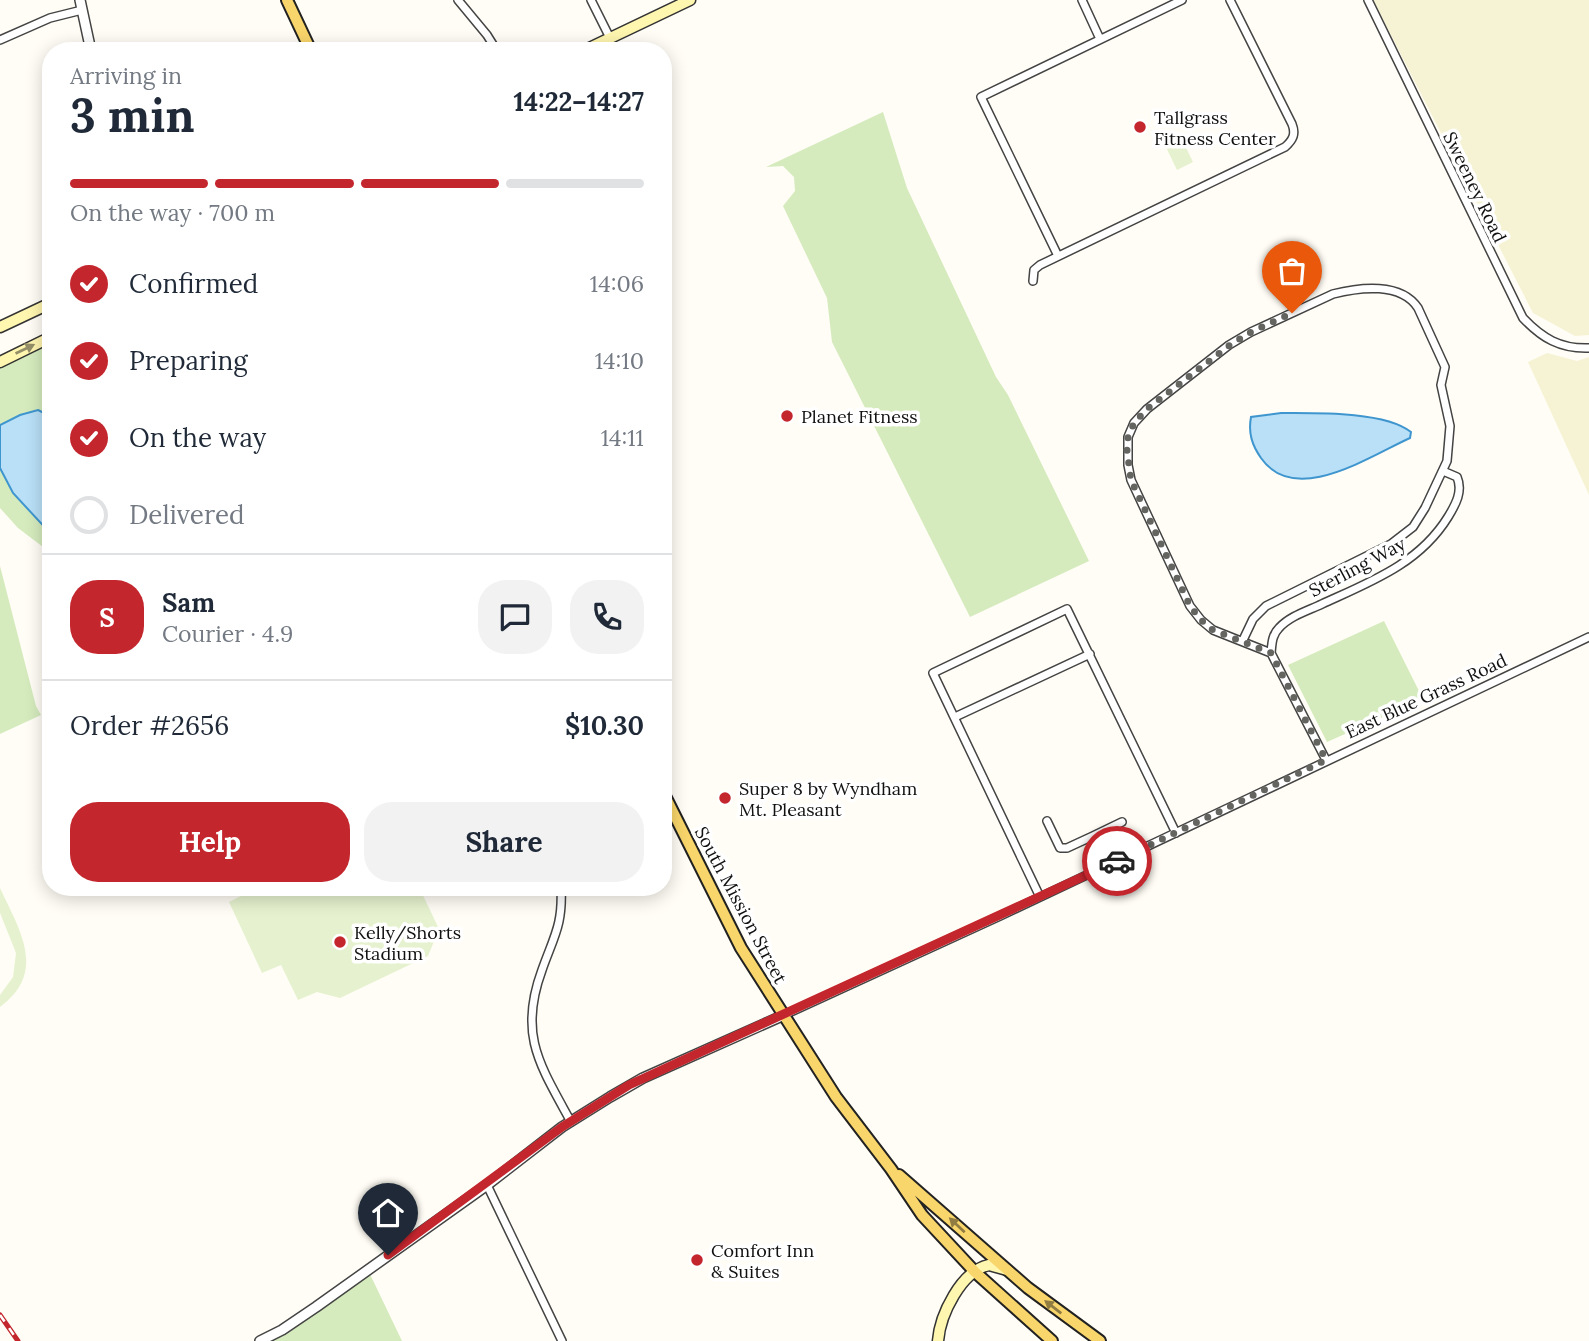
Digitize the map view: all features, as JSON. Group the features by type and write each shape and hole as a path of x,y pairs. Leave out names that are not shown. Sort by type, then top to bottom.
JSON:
{"main road":[{"path":"287,0 307,42"},
{"path":"602,42 690,0"},
{"path":"0,327 42,307"},
{"path":"0,362 42,341"},
{"name":"South Mission Street","path":"672,810 735,937 782,1016 836,1097 922,1215 975,1272 1052,1341"},
{"name":"South Mission Street","path":"891,1169 1061,1314 1100,1341"},
{"path":"938,1341 941,1322 950,1301 975,1272 989,1265 1008,1270"}],"street":[{"path":"458,0 492,42"},
{"path":"592,0 610,38"},
{"path":"1082,0 1100,39"},
{"path":"1058,256 981,97 1182,0"},
{"path":"1033,281 1034,270 1058,256 1286,147 1292,141 1295,130 1230,0"},
{"name":"Sweeney Road","path":"1368,0 1522,318 1540,337 1564,345 1589,348"},
{"path":"0,40 81,5 88,42"},
{"name":"Sterling Way","path":"1243,640 1253,619 1266,606 1391,544 1413,527 1447,461 1450,426 1441,385 1445,367 1412,299 1386,289 1345,291 1251,332 1147,409 1134,423 1128,437 1131,480 1190,606 1213,630 1271,653 1277,629 1290,619 1374,581 1420,552 1446,520 1460,491 1457,477 1443,471"},
{"path":"1040,897 933,673 1067,609 1176,833"},
{"name":"East Blue Grass Road","path":"782,1016 1108,866 1589,637"},
{"path":"1271,653 1326,760"},
{"path":"955,717 1090,654"},
{"path":"1047,821 1060,848 1067,848 1122,822"},
{"path":"1093,836 1108,866"},
{"path":"561,896 560,925 538,981 531,1022 538,1059 571,1122"},
{"path":"260,1341 294,1322 571,1122 643,1078 782,1016"},
{"path":"487,1185 562,1341"}],"shaded area":[{"path":"1373,0 1589,0 1589,335 1575,336 1533,313"},
{"path":"1547,353 1577,361 1589,357 1589,495 1528,362"}],"green space":[{"path":"883,112 907,188 996,377 1008,395 1089,561 970,617 832,342 827,298 783,206 795,191 794,177 783,166 766,167"},
{"path":"1179,133 1193,162 1177,170 1163,141"},
{"path":"42,341 42,546 18,528 0,508 0,362"},
{"path":"0,566 36,706 41,715 0,734"},
{"path":"1384,621 1423,699 1327,742 1288,665"},
{"path":"0,888 21,934 26,965 23,979 15,994 0,1007 0,995 13,977 16,953 0,913"},
{"name":"Kelly/Shorts Stadium","path":"241,896 423,896 439,929 428,956 340,998 317,992 298,1000 281,965 262,973 229,902"},
{"path":"368,1270 402,1341 258,1341"}],"water":[{"path":"38,410 42,412 42,524 13,493 0,468 0,425"},
{"path":"1281,413 1330,413 1384,420 1411,432 1410,438 1333,473 1313,478 1293,478 1276,472 1261,458 1250,434 1251,417"}],"railway":[{"path":"0,1315 18,1341"}],"way so far":[{"path":"1117,861 1326,760 1271,653 1213,630 1190,606 1131,480 1128,465 1128,437 1134,423 1147,409 1230,345 1292,313"}],"place":[{"name":"Tallgrass Fitness Center","path":"1140,127"},
{"name":"Planet Fitness","path":"787,416"},
{"name":"Super 8 by Wyndham Mt. Pleasant","path":"725,798"},
{"name":"Kelly/Shorts Stadium","path":"340,942"},
{"name":"Comfort Inn & Suites","path":"697,1260"}],"route":[{"path":"388,1255 487,1185 562,1127 629,1085 1117,861"}]}
